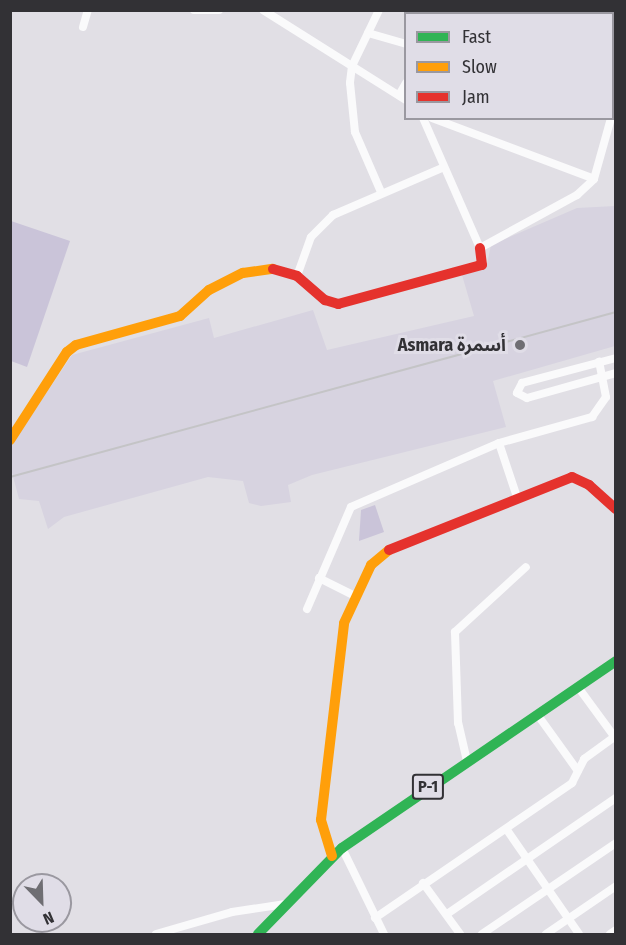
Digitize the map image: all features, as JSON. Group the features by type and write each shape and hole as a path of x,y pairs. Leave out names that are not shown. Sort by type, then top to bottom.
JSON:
{"main road":[{"path":"10,440 67,352 76,345 180,316 209,290 243,273 279,268 297,276 326,300 338,304 482,265 480,248"},
{"path":"332,856 321,820 344,623 371,565 390,550 516,496 572,477 589,485 615,509"},
{"name":"P-1","path":"258,934 342,848 615,661"}],"street":[{"path":"83,27 87,10"},
{"path":"194,10 219,10"},
{"path":"379,10 352,66 355,132 381,192"},
{"path":"264,11 402,98"},
{"path":"368,33 404,44"},
{"path":"424,120 442,168 480,248 577,195 594,179 610,120"},
{"path":"437,120 594,179"},
{"path":"297,276 311,237 322,224 381,192 442,168"},
{"path":"615,358 522,383 517,393 526,398 615,373"},
{"path":"307,609 351,507 499,443 592,417 606,397 599,362"},
{"path":"499,443 516,496"},
{"path":"467,761 458,723 455,632 526,567"},
{"path":"319,578 355,596"},
{"path":"375,918 423,883 507,830 572,783 584,759 615,738 578,687"},
{"path":"537,714 578,771"},
{"path":"447,914 615,798"},
{"path":"507,830 579,934"},
{"path":"482,934 615,843"},
{"path":"342,848 384,934"},
{"path":"423,883 460,934"},
{"path":"546,934 615,886"},
{"path":"156,934 232,912 286,903"},
{"path":"610,934 615,930"}],"shaded area":[{"path":"615,206 615,346 493,381 506,427 312,475 288,485 291,502 261,506 249,503 243,481 208,477 64,517 48,529 39,501 19,499 11,469 10,447 72,355 209,318 214,338 313,310 327,350 474,316 462,275 486,269 491,245 577,208"},
{"path":"11,221 70,241 27,367 11,361"},
{"path":"375,505 384,532 359,541 361,510"}],"railway":[{"path":"10,477 616,312"}],"traffic: fast":[{"path":"258,934 342,848 616,661"}],"traffic: slow":[{"path":"10,440 67,352 76,345 180,316 209,290 243,273 273,269"},
{"path":"332,856 321,820 344,623 371,565 389,550"}],"traffic: jam":[{"path":"273,269 297,276 325,300 338,304 482,265 480,248"},
{"path":"389,550 572,477 589,485 616,509"}],"place":[{"name":"Asmara أسمرة","path":"520,345"}]}
